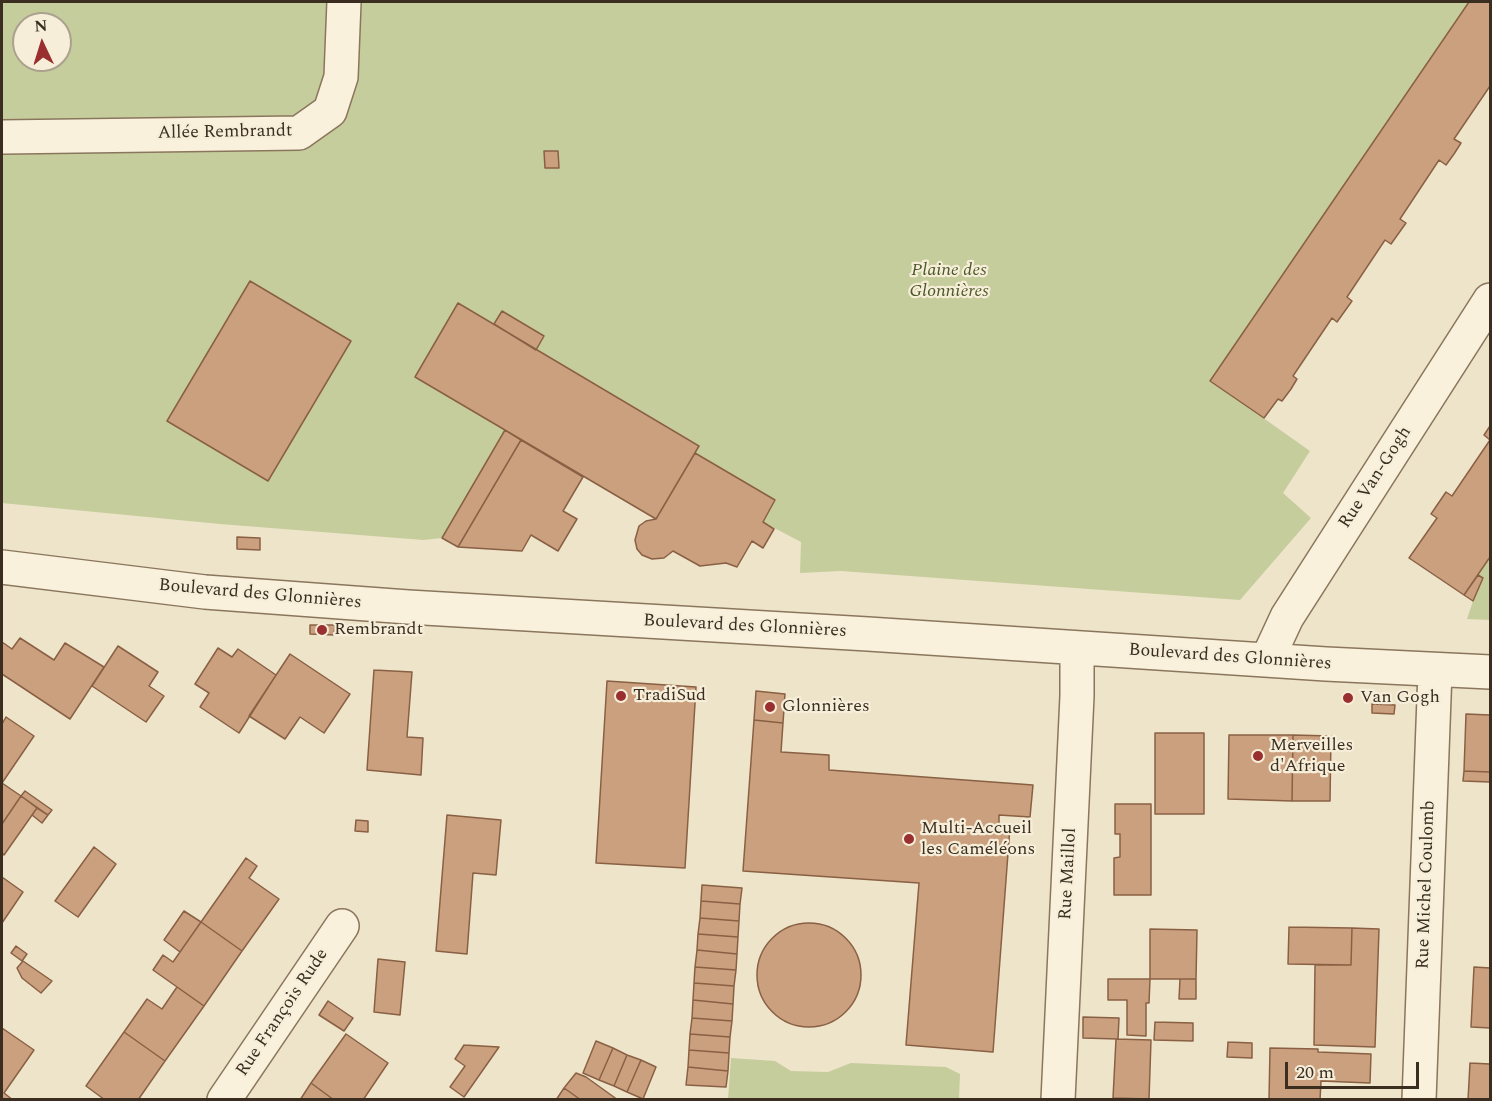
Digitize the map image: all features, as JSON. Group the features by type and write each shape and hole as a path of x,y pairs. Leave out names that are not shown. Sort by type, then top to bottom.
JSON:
{"street":[{"name":"Allée Rembrandt","path":"2,137 299,133 330,111 342,70 344,2"},
{"name":"Rue Van-Gogh","path":"1267,660 1287,616 1491,300"},
{"name":"Boulevard des Glonnières","path":"2,567 204,592 408,607 1002,642 1077,649 1435,671 1491,672"},
{"name":"Rue Maillol","path":"1058,1100 1077,696 1077,649"},
{"name":"Rue Michel Coulomb","path":"1419,1100 1435,671"},
{"name":"Rue François Rude","path":"224,1100 342,926"}],"green space":[{"name":"Plaine des Glonnières","path":"2,2 1469,2 1211,381 1310,451 1283,493 1311,518 1240,600 841,571 800,573 801,542 763,522 775,500 695,453 699,445 459,303 415,377 505,430 442,538 423,540 220,524 2,503","holes":["251,282 351,341 268,481 167,421"]},
{"path":"1490,557 1490,620 1467,619 1483,579 1478,575"},
{"path":"731,1058 775,1061 791,1071 828,1072 851,1063 946,1067 960,1074 959,1099 728,1099"}],"building":[{"path":"1469,2 1490,2 1490,86 1454,139 1461,143 1454,154 1446,165 1439,160 1400,219 1406,223 1391,244 1385,240 1347,297 1352,301 1337,322 1332,318 1293,376 1297,379 1291,389 1282,401 1278,399 1264,418 1210,381"},
{"path":"544,151 558,151 559,168 545,168"},
{"path":"250,281 351,341 268,481 167,421"},
{"path":"458,303 699,446 656,519 415,377"},
{"path":"502,311 544,336 536,350 494,324"},
{"path":"1490,426 1490,440 1484,435"},
{"path":"505,430 521,440 458,547 442,538"},
{"path":"521,440 583,477 563,511 577,519 558,551 531,535 522,551 458,547"},
{"path":"1490,440 1490,557 1464,595 1409,558 1437,518 1431,514 1446,492 1452,496"},
{"path":"695,453 775,500 763,522 774,529 763,548 752,541 737,567 726,563 700,566 673,551 664,558 652,559 642,555 637,549 635,540 639,526 646,521 656,519"},
{"path":"237,537 260,538 260,550 237,549"},
{"path":"1478,575 1483,578 1473,601 1464,595"},
{"path":"310,625 335,625 334,635 310,634"},
{"path":"20,638 54,660 65,643 104,667 70,719 2,674 2,642 12,649"},
{"path":"118,646 158,672 149,686 164,696 146,722 92,686"},
{"path":"218,648 232,657 238,649 276,675 239,733 200,707 209,693 195,684"},
{"path":"290,654 350,694 324,733 300,717 285,739 249,716"},
{"path":"374,670 412,672 407,737 423,738 421,775 367,770"},
{"path":"607,681 696,687 685,868 596,863"},
{"name":"Glonnières","path":"756,691 785,694 783,723 754,720"},
{"path":"1372,704 1395,705 1394,714 1372,713"},
{"path":"1466,714 1490,715 1490,772 1464,771"},
{"path":"6,717 34,736 2,783 2,724"},
{"path":"754,720 783,723 781,752 829,755 829,770 1033,785 1030,817 999,815 999,826 1010,827 993,1052 906,1045 919,883 743,871"},
{"path":"1155,733 1204,733 1204,814 1155,814"},
{"path":"1229,735 1293,735 1292,801 1228,799"},
{"path":"1293,735 1331,736 1330,801 1292,801"},
{"path":"1464,771 1490,772 1490,782 1463,781"},
{"path":"2,783 21,796 2,824"},
{"path":"25,791 52,810 48,815 21,796"},
{"path":"21,796 37,808 4,855 2,853 2,824"},
{"path":"1115,804 1151,804 1151,895 1114,895 1114,858 1120,857 1120,834 1115,834"},
{"path":"37,808 48,815 42,823 32,815"},
{"path":"447,815 501,820 496,875 473,873 467,954 436,951"},
{"path":"356,820 368,821 368,832 355,831"},
{"path":"94,847 116,864 78,917 55,901"},
{"path":"246,858 257,866 249,878 279,899 242,951 201,922"},
{"path":"2,877 23,892 2,923"},
{"path":"702,885 742,888 740,904 701,901"},
{"path":"701,901 740,904 739,921 700,918"},
{"path":"184,911 201,922 180,952 164,940"},
{"path":"700,918 739,921 738,937 698,934"},
{"path":"201,922 242,951 204,1006 153,970 163,955 173,962"},
{"path":"809,923 829,927 846,938 857,955 861,975 857,995 846,1012 829,1023 809,1027 789,1023 772,1012 761,995 757,975 761,955 772,938 789,927"},
{"path":"1289,927 1352,928 1351,965 1288,964"},
{"path":"1352,928 1379,929 1375,1047 1314,1045 1315,965 1351,965"},
{"path":"1150,929 1197,930 1196,979 1150,979"},
{"path":"698,934 738,937 737,954 697,950"},
{"path":"16,946 27,954 22,961 11,953"},
{"path":"697,950 737,954 736,970 695,967"},
{"path":"378,959 405,962 400,1015 374,1012"},
{"path":"23,961 52,981 41,993 22,978 17,968"},
{"path":"695,967 736,970 734,986 694,983"},
{"path":"1474,967 1490,968 1490,1028 1471,1027"},
{"path":"1108,979 1150,979 1149,1003 1146,1003 1146,1036 1127,1035 1127,1000 1108,1000"},
{"path":"1180,979 1196,979 1196,999 1179,999"},
{"path":"694,983 734,986 733,1004 693,1000"},
{"path":"177,987 204,1006 165,1061 124,1032 147,999 162,1009"},
{"path":"693,1000 733,1004 732,1021 692,1018"},
{"path":"328,1001 353,1018 344,1031 319,1015"},
{"path":"1083,1017 1119,1018 1118,1039 1083,1038"},
{"path":"692,1018 732,1021 730,1037 690,1034"},
{"path":"1155,1022 1193,1023 1193,1041 1154,1040"},
{"path":"2,1028 34,1050 4,1093 13,1100 2,1100"},
{"path":"124,1032 165,1061 138,1100 105,1100 86,1086"},
{"path":"346,1034 388,1063 363,1100 334,1100 311,1083"},
{"path":"690,1034 730,1037 729,1053 689,1050"},
{"path":"1116,1039 1151,1040 1149,1099 1113,1098"},
{"path":"596,1041 613,1048 599,1080 583,1073"},
{"path":"1228,1042 1252,1043 1252,1058 1227,1057"},
{"path":"464,1045 499,1047 464,1097 450,1087 465,1066 455,1059"},
{"path":"613,1048 627,1055 614,1086 599,1080"},
{"path":"1270,1048 1318,1049 1318,1052 1371,1054 1370,1083 1321,1081 1320,1100 1269,1100"},
{"path":"689,1050 729,1053 728,1071 688,1067"},
{"path":"627,1055 641,1060 627,1092 614,1086"},
{"path":"641,1060 656,1067 643,1099 627,1092"},
{"path":"1470,1063 1490,1064 1490,1100 1468,1100"},
{"path":"688,1067 728,1071 726,1087 686,1085"},
{"path":"576,1073 586,1077 618,1100 581,1100 564,1088"},
{"path":"311,1083 334,1100 300,1100"},
{"path":"564,1088 581,1100 556,1100"}],"place":[{"name":"Rembrandt","path":"322,630"},
{"name":"TradiSud","path":"621,696"},
{"name":"Van Gogh","path":"1348,698"},
{"name":"Glonnières","path":"770,707"},
{"name":"Merveilles d'Afrique","path":"1258,756"},
{"name":"Multi-Accueil les Caméléons","path":"909,839"}]}
